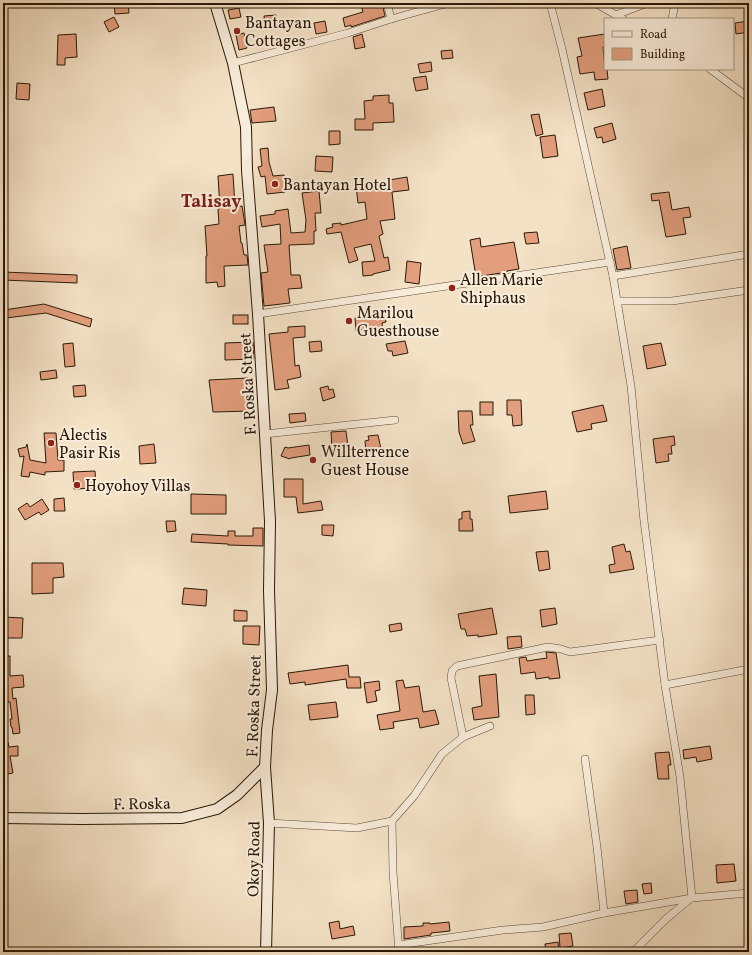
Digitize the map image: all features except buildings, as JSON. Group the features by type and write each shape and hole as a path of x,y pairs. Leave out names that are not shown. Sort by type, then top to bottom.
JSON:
{"main road":[{"name":"F. Roska Street","path":"215,3 233,63 246,127 247,170 258,314 270,521 269,590 272,690 267,730 265,767"},
{"name":"F. Roska","path":"3,818 182,818 217,809 238,795 265,767"},
{"name":"Okoy Road","path":"265,767 269,824 266,952"}],"street":[{"path":"387,3 391,18"},
{"path":"233,63 348,33 391,18 449,3"},
{"path":"550,3 562,49 618,301 631,386 644,521 665,685 680,777 692,898"},
{"path":"596,3 621,18"},
{"path":"616,15 647,3"},
{"path":"672,18 675,3"},
{"path":"711,70 749,98"},
{"path":"613,276 749,254"},
{"path":"258,314 610,262"},
{"path":"618,301 672,301 749,290"},
{"path":"265,434 395,420"},
{"path":"463,737 451,678 452,671 457,666 548,647 570,652 660,640"},
{"path":"665,685 749,669"},
{"path":"269,824 357,828 392,821 414,796 442,754 463,737 490,726"},
{"path":"585,759 604,913"},
{"path":"392,821 393,872 398,948 503,930 543,927 604,913 692,898 749,893"},
{"path":"633,952 666,919 692,898"}],"place":[{"name":"Bantayan Cottages","path":"237,31"},
{"name":"Bantayan Hotel","path":"275,184"},
{"name":"Allen Marie Shiphaus","path":"452,288"},
{"name":"Marilou Guesthouse","path":"349,321"},
{"name":"Alectis Pasir Ris","path":"51,443"},
{"name":"Willterrence Guest House","path":"313,460"},
{"name":"Hoyohoy Villas","path":"77,485"}],"district":[{"name":"Talisay","path":"211,201"}]}
